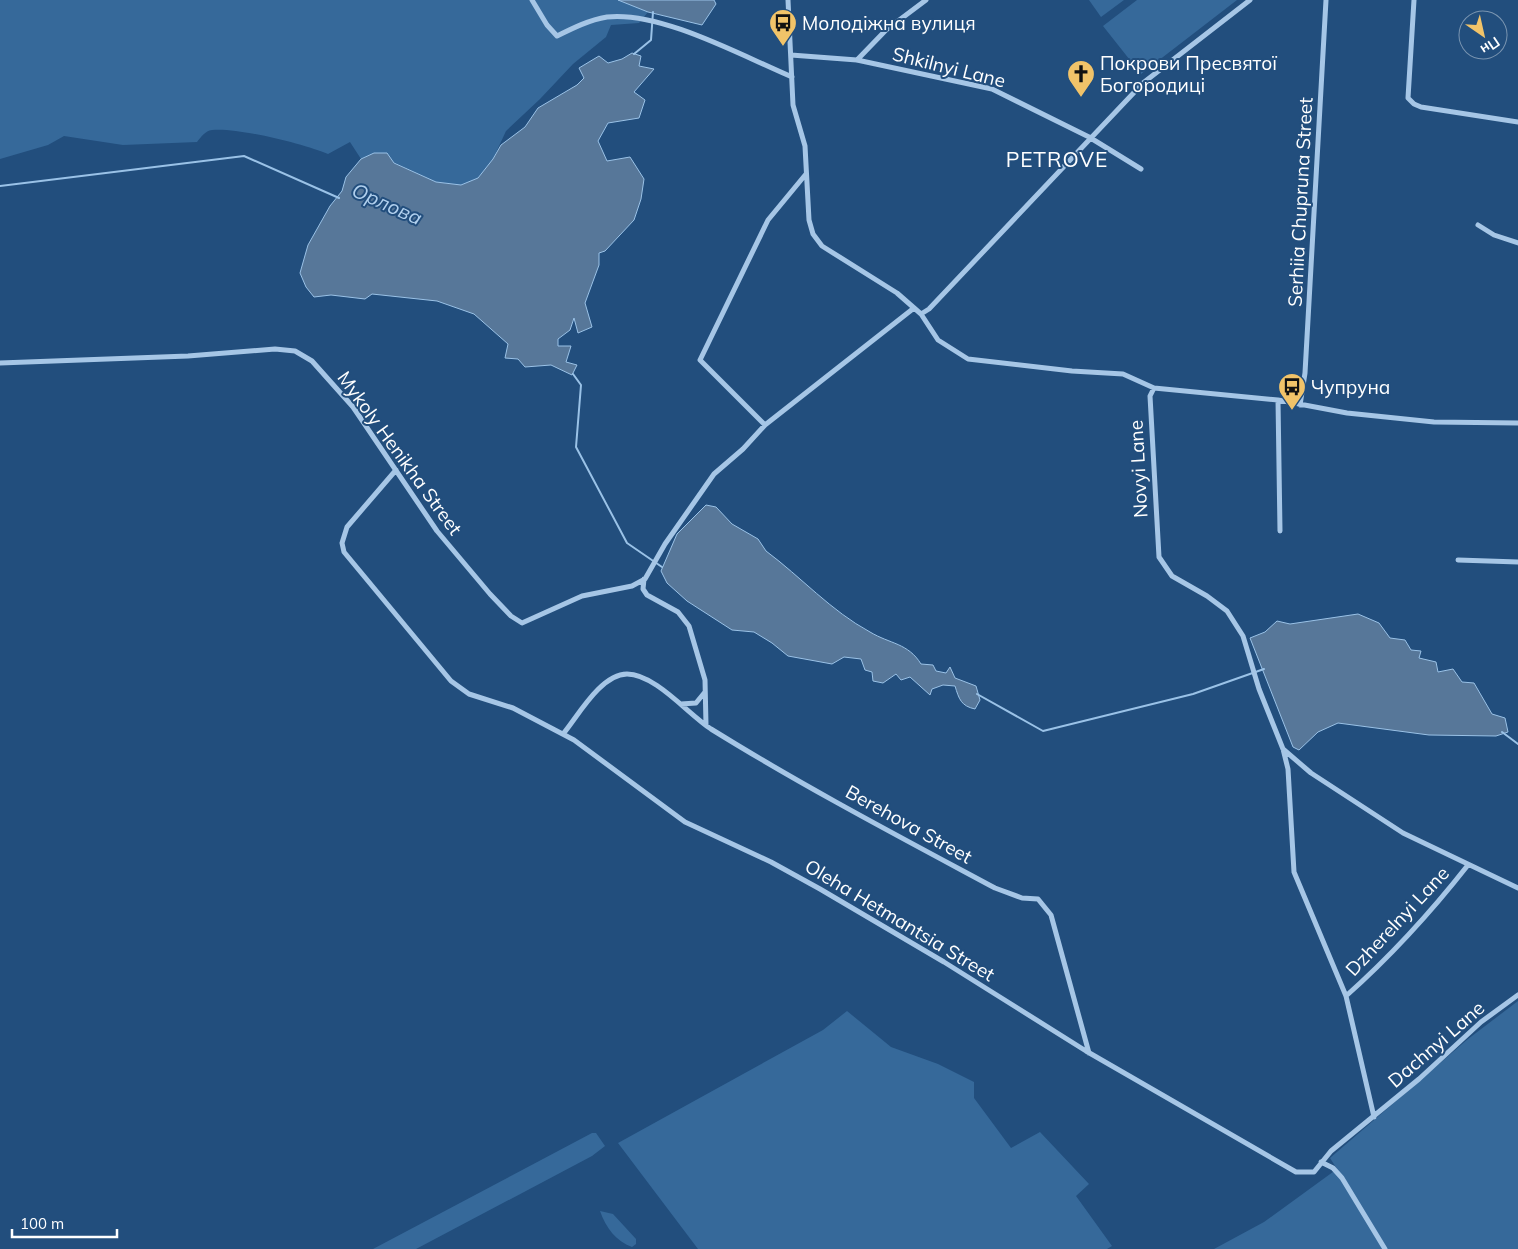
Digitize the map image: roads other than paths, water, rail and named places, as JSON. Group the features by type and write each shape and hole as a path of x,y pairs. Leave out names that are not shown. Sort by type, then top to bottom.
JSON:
{"street":[{"path":"532,0 547,26 557,36 579,25 608,17 647,20 707,39 792,76"},
{"path":"788,0 793,105 805,146 809,220 817,240 822,246 897,293 921,314 938,340 968,359 1072,371 1123,374 1154,388 1278,400 1347,413 1434,422 1518,423"},
{"path":"857,60 886,30 926,0"},
{"path":"921,314 928,309 1089,137 1161,67 1250,0"},
{"name":"Serhiia Chupruna Street","path":"1300,405 1305,373 1326,0"},
{"path":"1414,0 1408,98 1420,107 1518,122"},
{"name":"Shkilnyi Lane","path":"791,55 857,60 992,89 1089,137 1141,170"},
{"path":"765,425 700,360 768,220 806,174"},
{"path":"1478,224 1494,236 1518,244"},
{"path":"706,726 704,673 689,626 678,612 646,595 643,589 645,579 665,544 714,474 743,449 765,425 914,308"},
{"name":"Mykoly Henikha Street","path":"0,363 188,356 275,348 295,351 312,362 352,407 437,531 514,619 522,623 528,622 582,596 632,586 645,579"},
{"name":"Novyi Lane","path":"1154,388 1150,396 1157,550 1162,564 1172,576 1219,604 1239,627 1259,688 1283,749"},
{"path":"1278,400 1280,531"},
{"name":"Oleha Hetmantsia Street","path":"396,470 347,527 342,543 344,552 451,682 469,694 513,708 563,734 685,822 771,862 820,889 944,962 1089,1053 1296,1172 1314,1172"},
{"path":"1458,560 1518,562"},
{"name":"Berehova Street","path":"563,734 602,685 615,676 634,674 652,683 706,726 831,798 995,888 1022,898 1038,899 1051,915 1056,930 1089,1053"},
{"path":"679,703 687,705 696,703 705,692"},
{"path":"1283,749 1311,774 1403,833 1518,888"},
{"path":"1283,749 1288,769 1294,872 1346,996 1374,1117"},
{"name":"Dzherelnyi Lane","path":"1346,996 1389,957 1434,909 1468,865"},
{"name":"Dachnyi Lane","path":"1314,1172 1321,1162 1353,1132 1374,1117 1481,1022 1518,994"},
{"path":"1321,1162 1333,1168 1342,1178 1385,1249"}],"water":[{"path":"618,0 714,0 716,4 702,25 648,12"},
{"path":"632,53 641,56 639,66 654,69 634,92 645,100 639,118 608,123 598,141 607,161 630,157 644,179 641,199 634,220 605,251 599,253 599,265 585,303 592,327 578,333 574,318 570,330 558,339 558,346 571,346 566,362 577,365 572,375 551,365 525,367 518,359 505,358 508,344 474,314 437,301 372,294 365,299 331,295 314,297 306,287 300,273 308,245 330,206 342,191 346,177 361,159 374,153 387,153 394,163 436,182 461,185 478,178 501,145 525,127 538,108 577,85 584,78 579,68 599,56 608,63 622,59"},
{"path":"706,505 716,507 732,524 758,539 766,551 856,624 904,648 916,657 921,664 933,665 936,671 946,673 950,667 955,678 976,686 980,700 975,709 961,701 955,686 943,685 932,689 930,695 910,677 901,680 896,674 883,683 873,681 872,672 865,670 861,659 844,657 832,664 788,656 754,632 732,630 687,601 667,583 661,571 677,534"},
{"path":"1358,614 1379,623 1390,638 1405,640 1411,650 1421,651 1419,658 1436,662 1438,672 1453,669 1462,682 1474,683 1492,714 1505,718 1508,732 1496,736 1429,735 1338,723 1318,732 1299,750 1293,747 1250,638 1265,632 1277,621 1290,624"}],"waterway":[{"name":"Орлова","path":"634,54 651,40 653,12"},
{"name":"Орлова","path":"0,186 244,156 339,198"},
{"path":"573,374 581,385 576,447 627,543 662,567"},
{"path":"977,694 1043,731 1193,694 1264,669"},
{"path":"1502,732 1518,744"}],"place":[{"name":"Молодіжна вулиця","path":"783,47"},
{"name":"Покрови Пресвятої Богородиці","path":"1081,98"},
{"name":"Чупруна","path":"1292,411"}],"district":[{"name":"PETROVE","path":"1057,160"}]}
